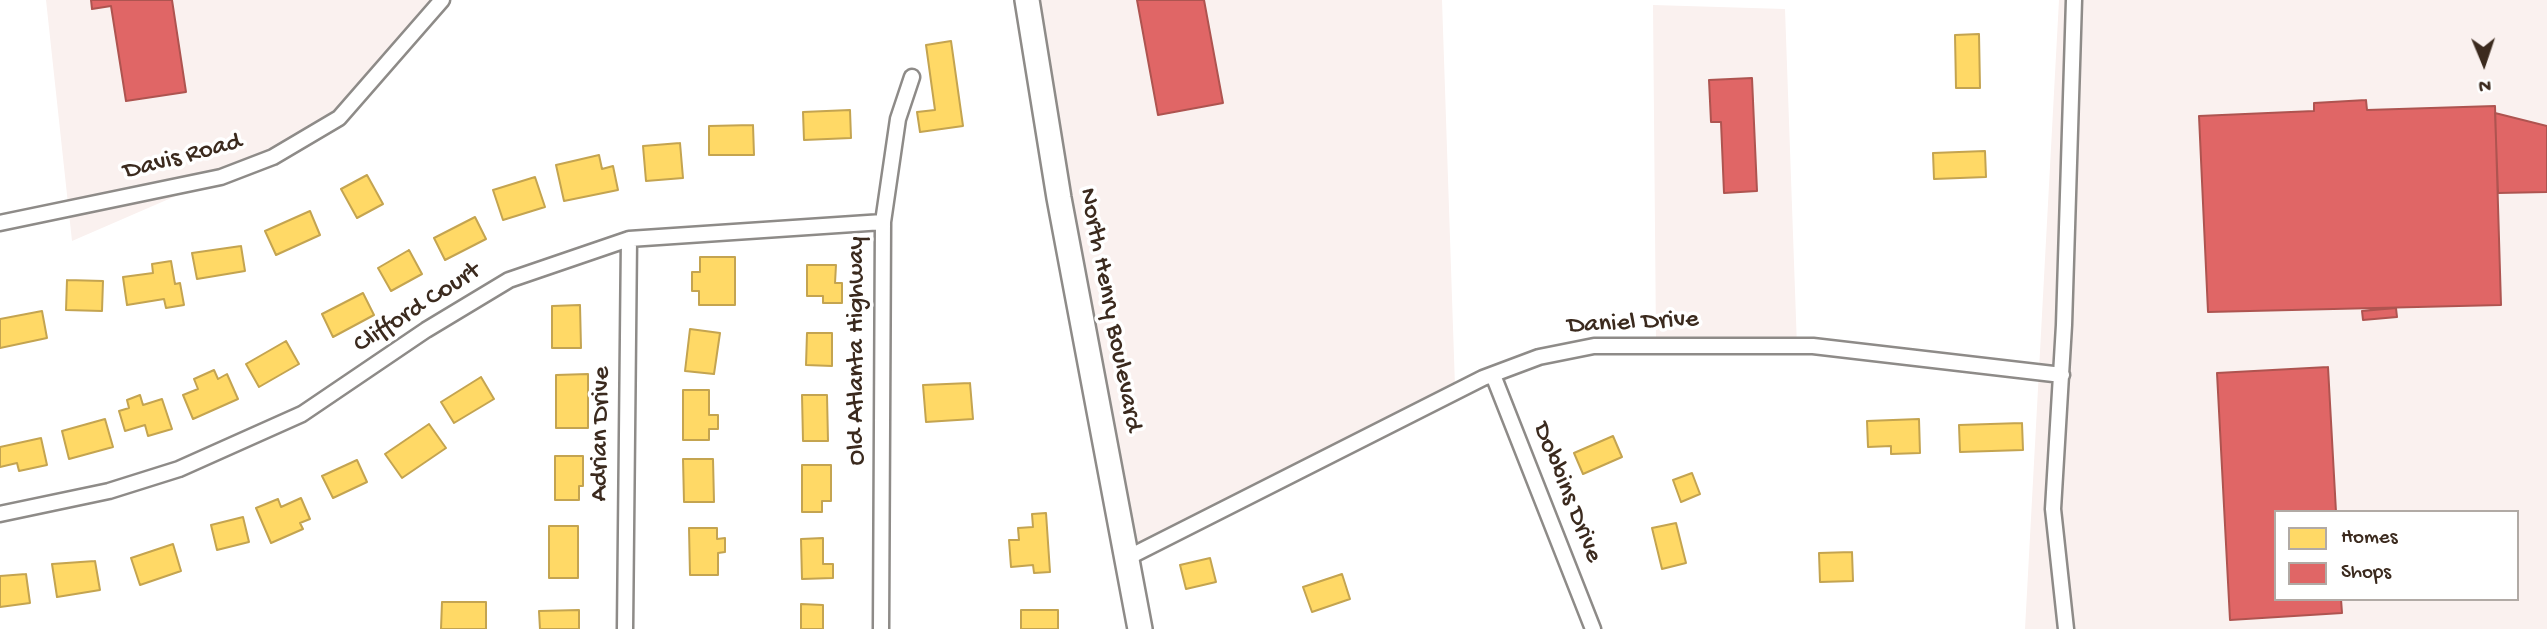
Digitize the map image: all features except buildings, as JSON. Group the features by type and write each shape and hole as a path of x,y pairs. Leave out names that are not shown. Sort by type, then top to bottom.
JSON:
{"main road":[{"name":"North Henry Boulevard","path":"1027,0 1059,198 1140,629"}],"street":[{"name":"Davis Road","path":"0,223 221,177 273,157 339,118 442,0"},
{"path":"2066,629 2053,509 2062,375 2074,0"},
{"name":"Old Atlanta Highway","path":"881,629 883,222 898,119 912,77"},
{"name":"Clifford Court","path":"0,514 108,491 179,469 302,414 426,330 509,280 629,239 883,222"},
{"name":"Adrian Drive","path":"625,629 629,239"},
{"name":"Daniel Drive","path":"1127,558 1493,375 1539,357 1594,346 1813,346 2062,375"},
{"name":"Dobbins Drive","path":"1493,375 1594,629"}],"shaded area":[{"path":"46,0 439,0 414,39 298,143 72,241"},
{"path":"1024,0 1442,0 1455,387 1114,558"},
{"path":"2059,0 2547,0 2547,629 2025,629"},
{"path":"1653,5 1785,9 1797,347 1656,341"}]}
